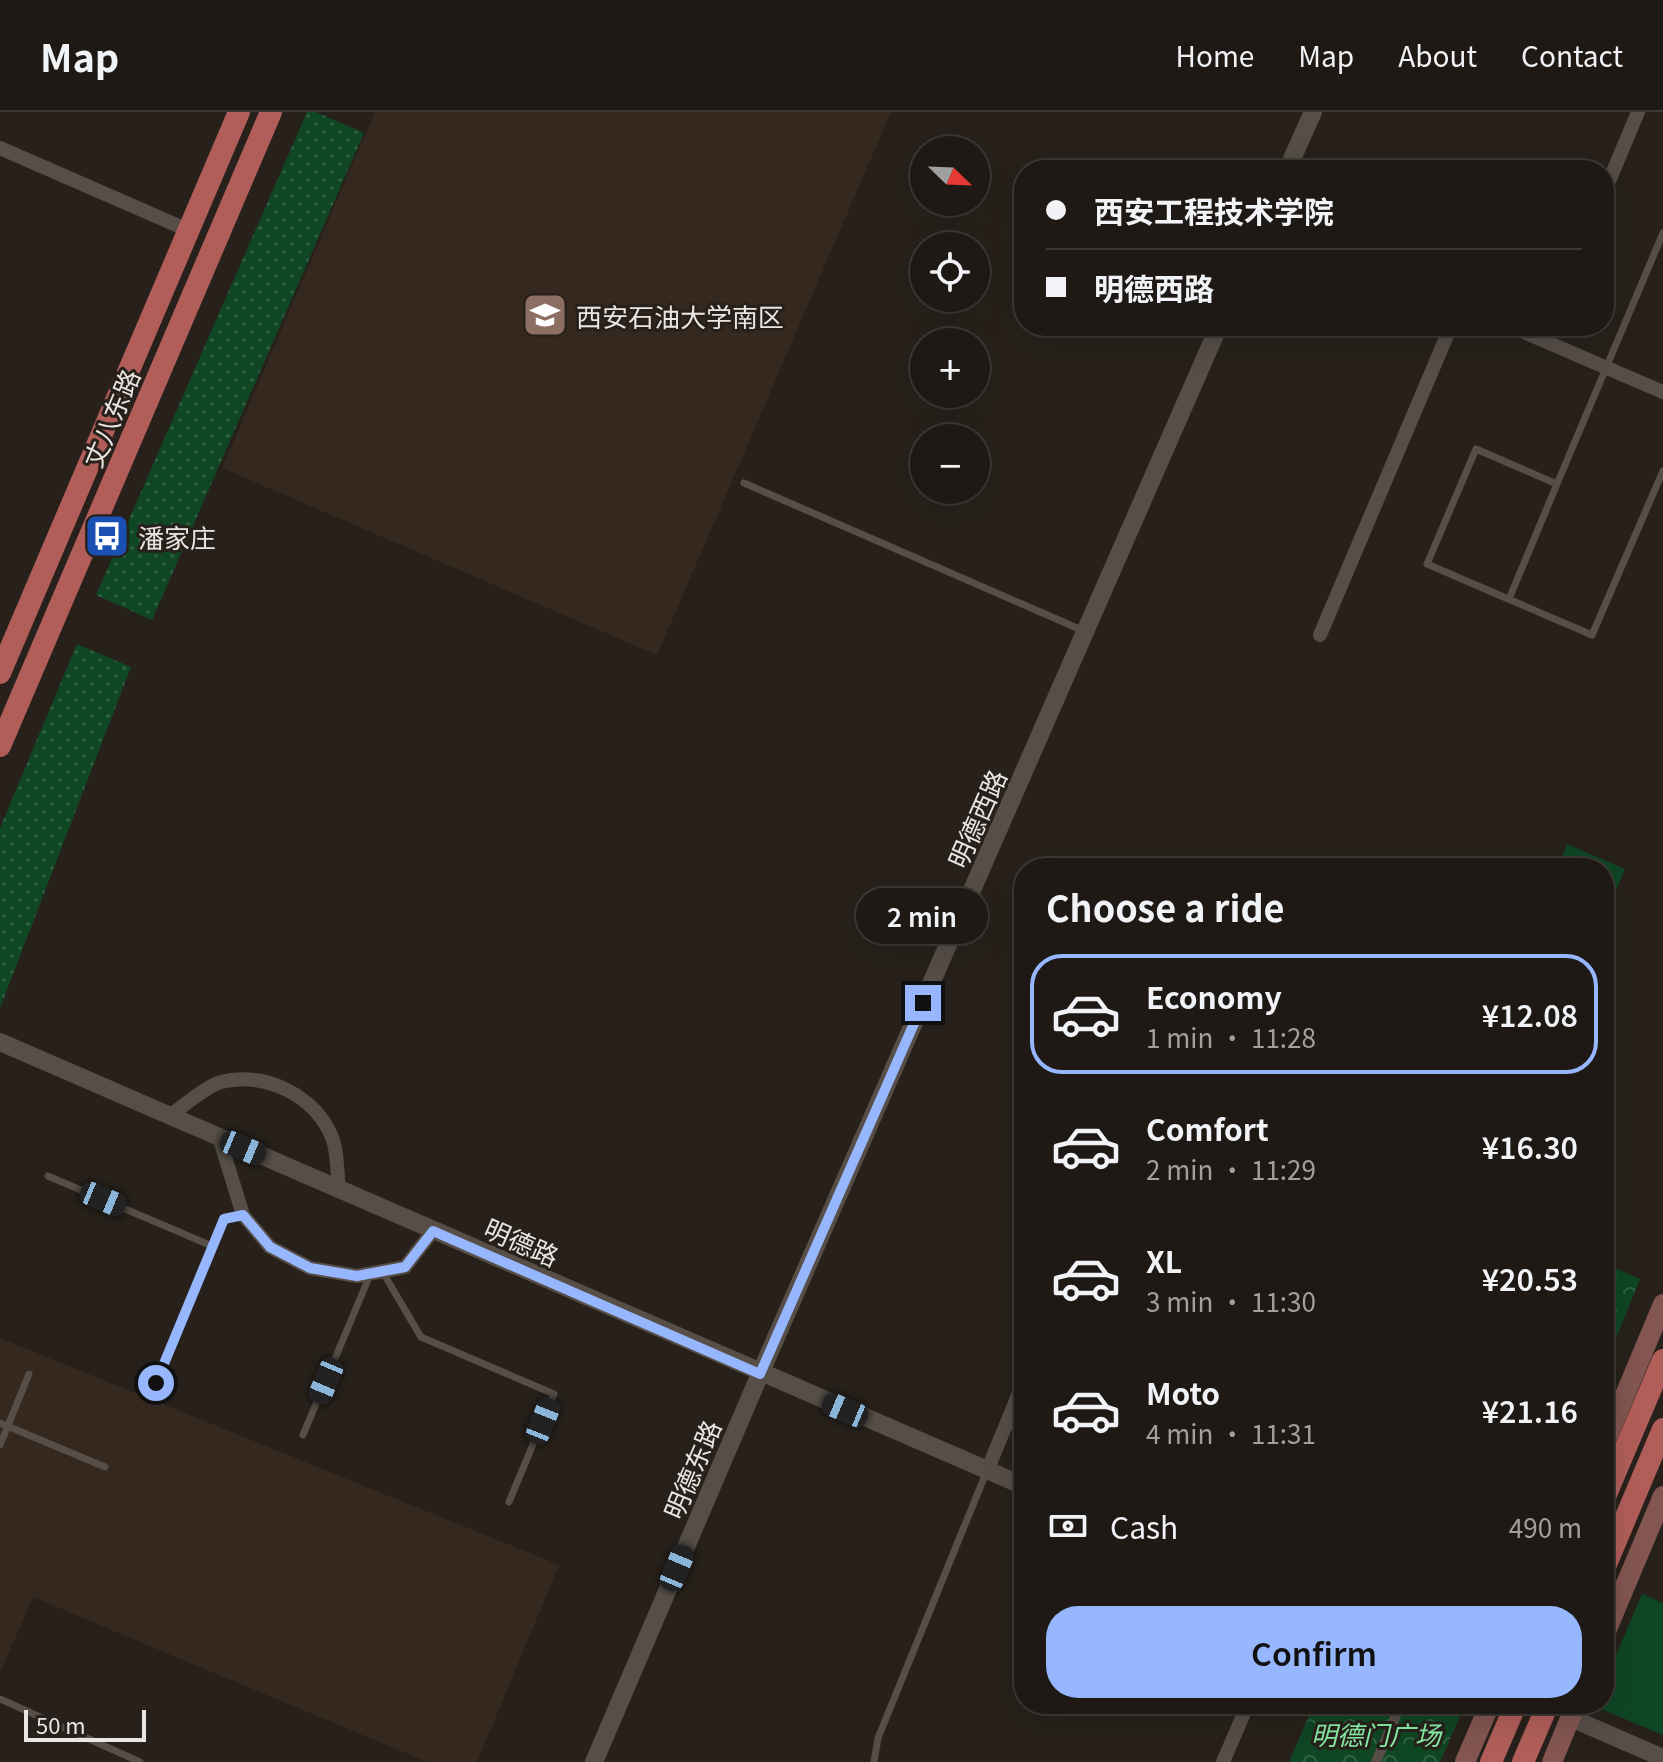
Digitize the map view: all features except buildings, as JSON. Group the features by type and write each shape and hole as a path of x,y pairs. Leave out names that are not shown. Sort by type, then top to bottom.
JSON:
{"main road":[{"name":"丈八东路","path":"0,673 239,112"},
{"name":"丈八东路","path":"0,746 271,112"},
{"path":"1614,1421 1663,1304"},
{"path":"1614,1475 1663,1360"},
{"path":"1614,1545 1663,1429"},
{"path":"1614,1607 1663,1496"},
{"path":"1465,1762 1486,1714"},
{"path":"1491,1762 1512,1714"},
{"path":"1527,1753 1544,1714"},
{"path":"1527,1753 1563,1714"},
{"path":"1552,1762 1566,1714"}],"street":[{"path":"1291,160 1313,112"},
{"path":"1614,169 1638,112"},
{"path":"0,148 188,230"},
{"name":"明德西路","path":"760,1374 1215,336"},
{"path":"1320,635 1447,336"},
{"path":"1549,336 1607,368 1663,392"},
{"name":"明德路","path":"0,1042 1014,1482"},
{"path":"169,1116 220,1082 258,1079 286,1089 312,1106 333,1140 339,1190"},
{"path":"219,1137 243,1215 270,1247 310,1268 357,1276 405,1267 433,1231"},
{"name":"明德东路","path":"594,1762 760,1374"},
{"path":"987,1471 1014,1405"},
{"path":"1223,1762 1244,1714"},
{"path":"1376,1762 1397,1714"},
{"path":"1578,1714 1663,1758"}],"lane":[{"path":"1509,599 1663,233"},
{"path":"1557,484 1476,449 1427,564 1592,635 1663,471"},
{"path":"744,483 1086,631"},
{"path":"48,1176 212,1246"},
{"path":"156,1383 224,1219 243,1215"},
{"path":"303,1435 377,1272"},
{"path":"377,1272 421,1337 554,1394 509,1502"},
{"path":"0,1445 4,1424 29,1374"},
{"path":"4,1424 105,1467"},
{"path":"874,1762 878,1738 987,1471"},
{"path":"0,1699 140,1762"}],"shaded area":[{"name":"西安石油大学南区","path":"375,112 891,112 657,655 222,468"},
{"path":"0,1338 559,1565 477,1762 427,1762 33,1597 0,1673"}],"green space":[{"path":"307,112 316,112 364,133 152,620 96,595"},
{"path":"77,644 131,667 0,1008 0,828"},
{"path":"1567,844 1599,858 1561,858"},
{"path":"1614,864 1625,869 1614,895"},
{"path":"1614,1267 1640,1279 1614,1343"},
{"path":"1642,1594 1663,1603 1663,1735 1613,1714 1614,1660"},
{"name":"明德门广场","path":"1310,1714 1461,1714 1440,1762 1289,1762"}],"place":[{"name":"西安石油大学南区","path":"545,315"},
{"name":"潘家庄","path":"107,536"}],"route":[{"path":"156,1383 224,1219 243,1215 270,1247 310,1268 357,1276 405,1267 433,1231 760,1374 923,1003"}]}
